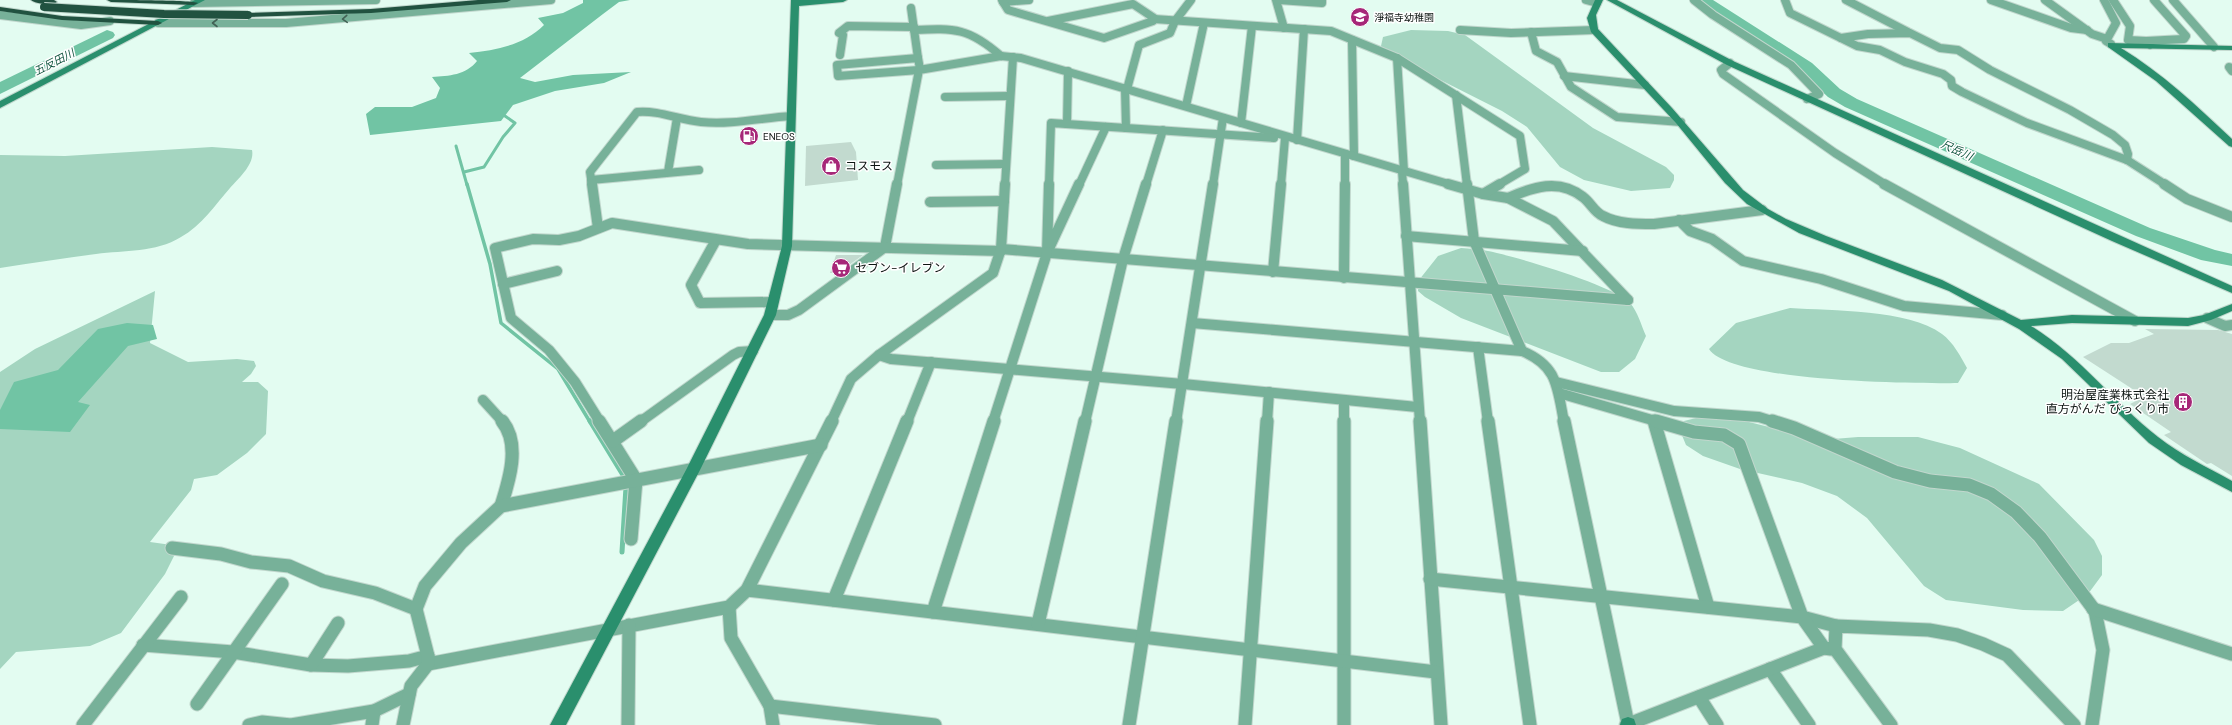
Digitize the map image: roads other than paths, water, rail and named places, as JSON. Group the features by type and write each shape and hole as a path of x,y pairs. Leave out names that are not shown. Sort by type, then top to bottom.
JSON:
{"highway":[{"path":"35,0 168,9 251,12 367,7 460,0"},
{"path":"111,0 192,2"},
{"path":"0,2 44,7 164,14 379,10 508,0"},
{"path":"0,9 62,18 158,23"}],"street":[{"path":"0,105 82,56 146,23 192,2 376,0"},
{"path":"158,23 333,20 551,0"},
{"path":"558,725 693,470 770,315 787,246 795,2 843,0"},
{"path":"1029,0 1003,1 1008,10 1104,38 1154,19 1304,29 1331,31 1397,58 1520,136 1525,169 1483,194"},
{"path":"1048,21 1133,4 1144,0"},
{"path":"1126,128 1126,88 1139,45 1170,33 1175,21 1191,0"},
{"path":"1284,28 1278,0 1322,3 1322,0"},
{"path":"1611,0 1730,64 2232,290"},
{"path":"1694,0 1709,12 1791,65 1819,94 1807,99"},
{"path":"1785,0 1790,13 1857,46 1880,50 1905,62 1932,68 1951,80 1952,86 1962,92 2027,123 2127,160 2187,199 2232,217"},
{"path":"1846,0 1940,48 1958,50 1995,73 2070,110 2125,145 2128,154 2127,160"},
{"path":"1991,0 2071,28 2087,30"},
{"path":"2045,0 2097,37 2109,42 2159,79 2232,144"},
{"path":"2104,0 2116,23 2109,42"},
{"path":"2113,0 2130,26 2128,40 2148,43 2184,39 2186,36 2154,0"},
{"path":"2172,0 2214,47"},
{"path":"1594,1 1591,20 1594,30 1681,122 1726,181 1762,210 1798,228 1924,276 2020,324 2041,338 2099,385 2145,433 2182,459 2232,487"},
{"path":"0,105 158,23 192,2"},
{"path":"1133,4 1154,19"},
{"path":"770,315 788,315 799,310 885,247 919,69 911,8"},
{"path":"0,16 81,25 110,21"},
{"path":"1186,106 1204,23"},
{"path":"840,55 844,34 839,33 848,26 961,29 978,36 1001,56"},
{"path":"1241,123 1252,26"},
{"path":"1273,272 1292,139 1304,29"},
{"path":"1460,30 1511,33 1594,30"},
{"path":"1531,32 1531,38 1536,51 1558,62 1564,76 1576,91 1617,117 1681,122"},
{"path":"1841,38 1868,34 1910,34"},
{"path":"1344,278 1352,40"},
{"path":"2109,42 2232,48"},
{"path":"631,539 628,481 613,441 575,382 549,350 511,318 495,248 533,240 559,240 579,236 612,223 748,244 1001,250 1628,300 1553,221 1508,198 1483,194 1292,139 1068,71 1012,56 1001,56 919,69 838,76 837,65 918,58"},
{"path":"144,645 234,652 311,665 348,666 428,660 729,607 747,590 821,445 852,379 880,355 993,272 1001,250 1012,56"},
{"path":"1397,58 1417,407 1441,725"},
{"path":"1730,64 1721,70 1723,74 1835,153 1890,188 2135,321"},
{"path":"2232,68 2229,67 2232,71"},
{"path":"1067,124 1068,71"},
{"path":"1564,76 1645,85"},
{"path":"1456,95 1466,189 1474,241 1522,351"},
{"path":"945,97 1009,96"},
{"path":"598,228 590,172 637,112 646,110 677,118 713,122 791,116"},
{"path":"668,172 677,118"},
{"path":"1129,725 1224,118"},
{"path":"1047,253 1051,123 1292,139"},
{"path":"932,612 1047,253 1106,127"},
{"path":"1038,624 1123,259 1164,130"},
{"path":"936,165 1006,164"},
{"path":"591,180 699,170"},
{"path":"1508,198 1544,184 1557,186 1573,191 1584,198 1597,213 1608,218 1637,224 1762,210"},
{"path":"930,202 1004,201"},
{"path":"1679,220 1690,231 1712,239 1743,261 1821,279 1904,306 2002,315"},
{"path":"1406,236 1583,251"},
{"path":"716,240 691,285 700,303 773,302"},
{"path":"503,284 557,271"},
{"path":"2020,324 2072,319 2188,322 2207,318 2232,306"},
{"path":"2207,318 2225,326 2232,325"},
{"path":"1192,323 1522,351 1541,359 1552,370 1558,387 1627,725 1770,669 1829,648"},
{"path":"1478,347 1530,725"},
{"path":"613,441 733,355 739,352 753,351"},
{"path":"880,355 891,359 1009,368 1417,407"},
{"path":"834,600 931,362"},
{"path":"1558,387 1654,421 1694,432 1724,435 1739,444 1802,617 1891,725"},
{"path":"1558,387 1674,411 1759,417 1794,428 1895,472 1930,481 1969,485 1991,494 2016,512 2040,537 2093,609 2103,650 2092,725"},
{"path":"1245,725 1269,392"},
{"path":"403,725 411,686 428,660 416,609 425,586 461,543 501,506 511,471 511,446 507,428 483,400"},
{"path":"1344,400 1344,725"},
{"path":"1654,421 1708,607"},
{"path":"501,506 821,445"},
{"path":"172,548 222,554 251,562 289,566 322,581 375,593 416,609"},
{"path":"1430,579 1802,617 1836,626 1929,630 1957,635 2007,654 2074,725"},
{"path":"197,704 282,584"},
{"path":"747,590 1436,672"},
{"path":"83,725 181,597"},
{"path":"729,607 731,638 770,706 773,725"},
{"path":"2093,609 2232,654"},
{"path":"311,665 338,623"},
{"path":"628,725 629,625"},
{"path":"1829,648 1836,626"},
{"path":"1770,669 1809,725"},
{"path":"249,725 262,722 291,725 373,718 409,694"},
{"path":"1699,697 1717,725"},
{"path":"770,706 935,725"}],"waterway":[{"name":"尺岳川","path":"1702,0 1806,67 1834,93 1851,103 2143,232 2209,255 2232,260"},
{"name":"五反田川","path":"0,89 107,35"},
{"path":"464,172 484,167 503,137 515,123 505,116"},
{"path":"456,146 467,185"},
{"path":"467,184 490,264 501,323 558,369 590,422"},
{"path":"590,421 623,475 626,487 622,552"}],"place":[{"name":"淨福寺幼稚園","path":"1360,17"},
{"name":"ENEOS","path":"749,136"},
{"name":"コスモス","path":"831,166"},
{"name":"セブン-イレブン","path":"841,268"},
{"name":"明治屋産業株式会社 直方がんだ びっくり市","path":"2183,402"}]}
